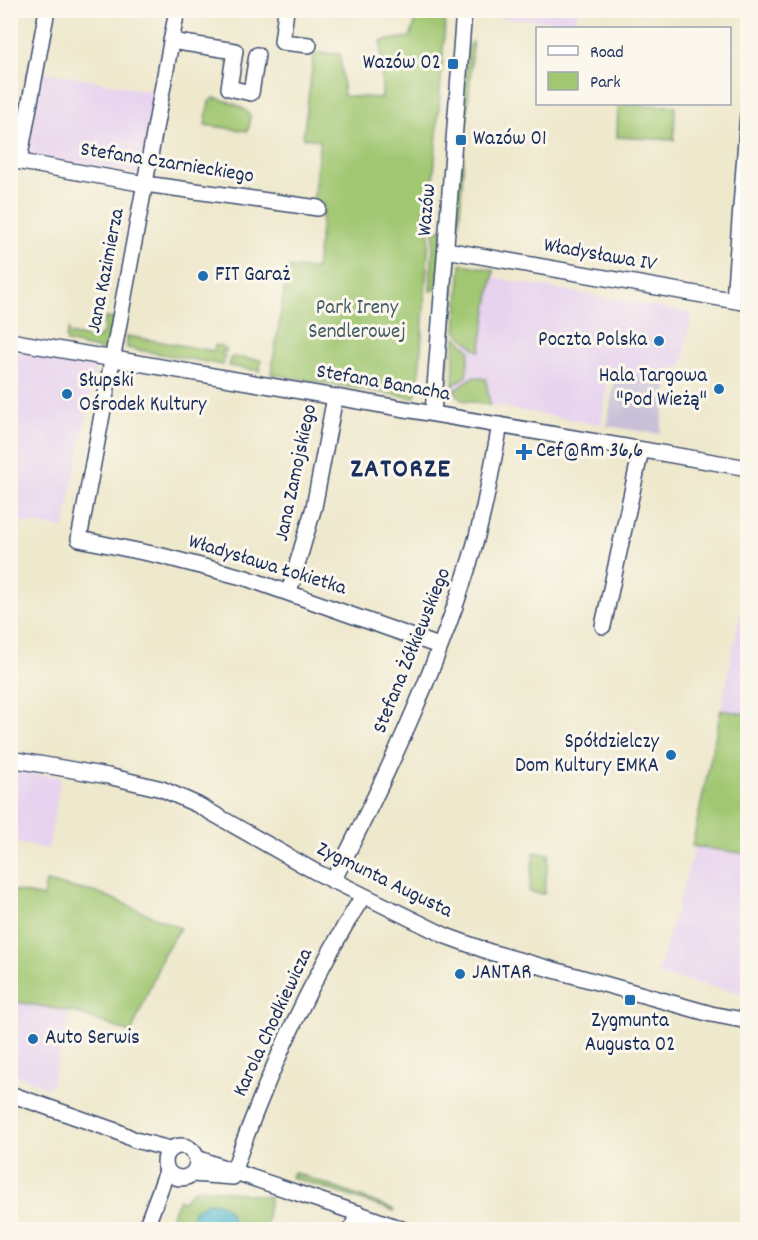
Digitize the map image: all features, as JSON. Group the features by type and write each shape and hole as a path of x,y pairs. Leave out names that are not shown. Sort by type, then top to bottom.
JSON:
{"street":[{"path":"15,161 47,10"},
{"name":"Jana Kazimierza","path":"79,538 177,10"},
{"path":"286,10 282,42 309,45"},
{"name":"Wazów","path":"433,413 464,10"},
{"path":"171,41 234,51 230,88 251,93 257,55"},
{"path":"741,302 747,114"},
{"name":"Stefana Czarnieckiego","path":"15,161 145,184 318,208"},
{"name":"Władysława IV","path":"446,250 741,302"},
{"name":"Stefana Banacha","path":"10,341 747,468"},
{"name":"Jana Zamojskiego","path":"289,592 315,502 335,397"},
{"name":"Stefana Żółkiewskiego","path":"333,881 396,750 439,646 472,554 500,425"},
{"path":"603,626 641,450"},
{"name":"Władysława Łokietka","path":"79,538 181,560 289,592 439,646"},
{"name":"Zygmunta Augusta","path":"10,759 119,778 162,789 198,804 333,881 446,936 490,952 711,1014 747,1021"},
{"name":"Karola Chodkiewicza","path":"233,1172 300,1009 363,896"},
{"path":"10,1094 116,1131 135,1140 167,1160 176,1178 187,1176 251,1178"},
{"path":"145,1230 156,1205 167,1160 175,1146 186,1146 197,1158 196,1167 156,1205"},
{"path":"197,1158 404,1230"},
{"path":"351,1230 358,1213"}],"shaded area":[{"path":"479,10 577,11 576,22 478,17"},
{"path":"42,71 154,92 139,175 26,155"},
{"path":"494,270 496,271 495,278 692,313 682,367 639,373 631,379 608,376 601,425 490,405 485,379 473,377 454,390 453,386 466,376 470,350 464,344 467,341 480,350"},
{"path":"11,351 96,366 64,528 11,521"},
{"path":"670,369 660,434 607,426 615,377 631,379 639,373"},
{"path":"747,578 747,714 721,710"},
{"path":"11,771 61,777 48,849 11,842"},
{"path":"695,847 747,854 747,994 657,975"},
{"path":"10,1001 70,1012 52,1083 48,1088 11,1072"}],"green space":[{"name":"Park Ireny Sendlerowej","path":"419,11 446,11 418,388 414,398 271,374 288,268 316,269 324,204 313,202 320,140 303,138 314,53 340,54 344,96 382,98 381,41 410,37"},
{"path":"473,41 466,129 460,128 468,47"},
{"path":"214,98 234,104 248,113 250,119 248,131 205,125 209,102"},
{"path":"618,105 675,106 674,140 617,137"},
{"path":"458,152 464,153 459,226 453,225"},
{"path":"434,230 442,230 437,289 430,291"},
{"path":"456,260 447,388 442,390 452,265"},
{"path":"461,265 494,270 480,351 456,331"},
{"path":"105,318 115,319 106,351 67,342 66,338 69,328 68,334 95,339 103,334"},
{"path":"127,336 214,351 215,345 221,346 226,350 222,352 225,356 223,365 127,348"},
{"path":"455,336 470,350 466,376 453,386"},
{"path":"231,357 261,360 260,371 229,366"},
{"path":"473,377 486,379 490,405 462,400 454,390"},
{"path":"721,710 747,714 747,854 692,846"},
{"path":"534,852 549,854 544,894 529,892"},
{"path":"46,882 102,894 180,928 164,953 131,1033 74,1012 11,1001 11,890 43,897"},
{"path":"293,1172 393,1209 394,1211 291,1177"},
{"path":"203,1188 270,1197 265,1229 165,1230 179,1199 183,1201 194,1190"}],"water":[{"path":"208,1202 215,1202 227,1209 231,1217 231,1229 190,1229 194,1211"}],"place":[{"name":"Wazów 02","path":"453,64"},
{"name":"Wazów 01","path":"461,140"},
{"name":"FIT Garaż","path":"203,276"},
{"name":"Poczta Polska","path":"659,341"},
{"name":"Hala Targowa \"Pod Wieżą\"","path":"719,389"},
{"name":"Słupski Ośrodek Kultury","path":"67,394"},
{"name":"Cef@Rm 36,6","path":"524,452"},
{"name":"Spółdzielczy Dom Kultury EMKA","path":"671,755"},
{"name":"JANTAR","path":"460,974"},
{"name":"Zygmunta Augusta 02","path":"630,1000"},
{"name":"Auto Serwis","path":"33,1039"}],"district":[{"name":"ZATORZE","path":"401,470"}]}
